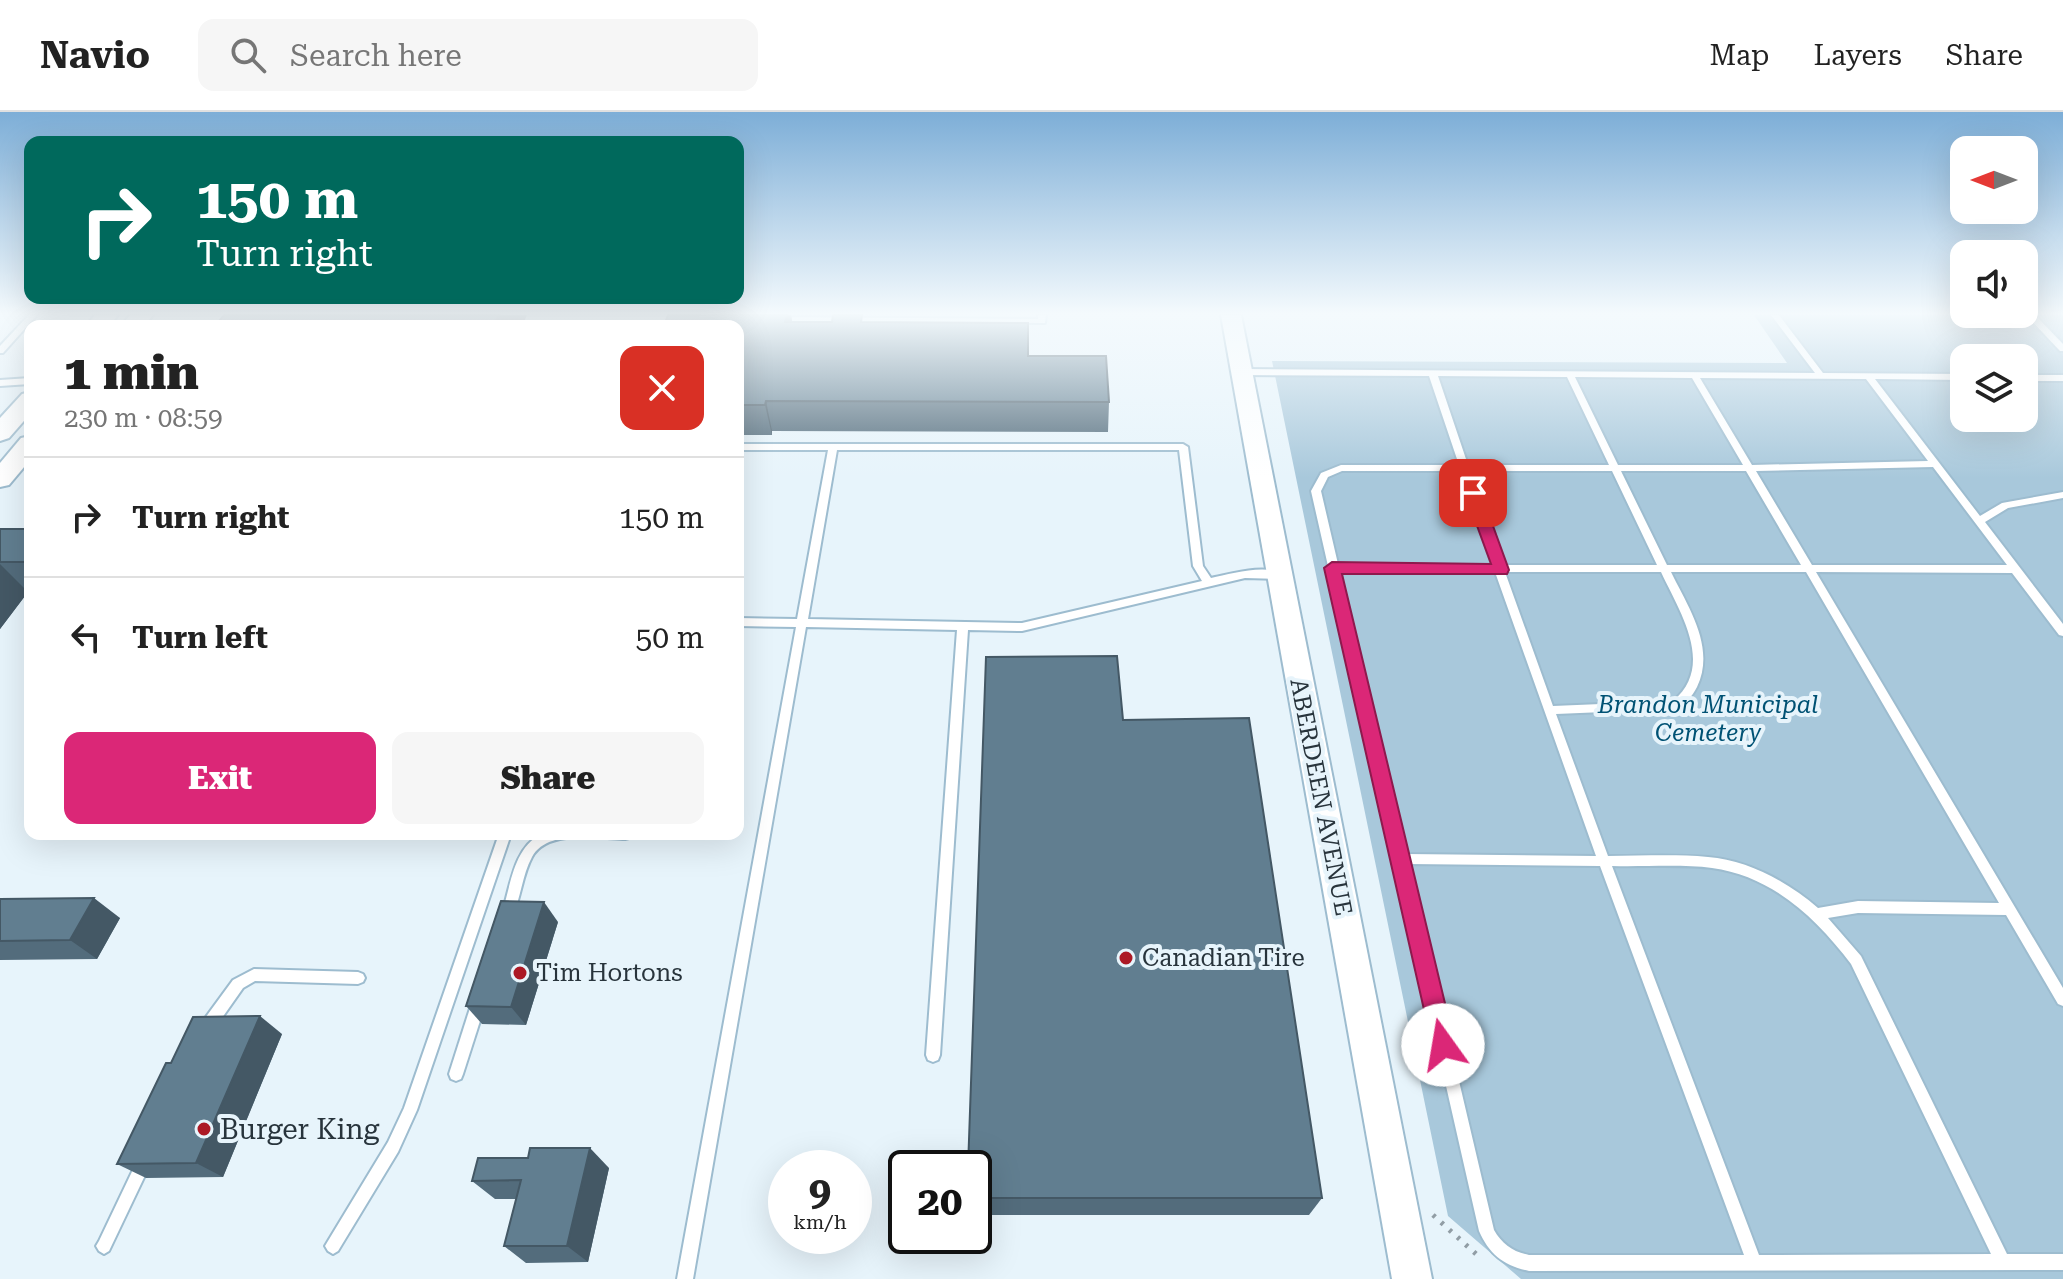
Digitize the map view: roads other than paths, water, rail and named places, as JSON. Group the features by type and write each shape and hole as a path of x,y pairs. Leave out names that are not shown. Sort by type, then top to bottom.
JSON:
{"main road":[{"path":"0,433 24,406"},
{"path":"0,479 24,451"}],"street":[{"name":"ABERDEEN AVENUE","path":"1240,372 1412,1279"}],"lane":[{"path":"1816,369 1821,376"},
{"path":"1240,372 1950,377"},
{"path":"1433,374 1463,468 1550,710 1754,1261"},
{"path":"1550,710 1675,705 1685,698 1696,672 1698,642 1570,375"},
{"path":"1695,376 2063,1000"},
{"path":"1869,377 2063,632"},
{"path":"2038,378 2063,378"},
{"path":"0,383 24,381"},
{"path":"744,447 1183,447 1198,566 1209,583"},
{"path":"685,1279 833,447"},
{"path":"1935,464 1750,468 1335,469 1324,475 1316,491 1487,1231 1494,1244 1505,1255 1529,1263 2063,1262"},
{"path":"1979,521 2005,505 2063,495"},
{"path":"1332,568 1666,571 2015,569"},
{"path":"744,622 1022,627 1245,574 1280,575"},
{"path":"933,1055 963,626"},
{"path":"333,1246 393,1147 410,1110 503,840"},
{"path":"505,925 529,850 542,840"},
{"path":"1400,859 1725,864 1766,879 1818,914 1843,942 1867,979 2003,1262"},
{"path":"1818,914 1858,907 2009,909"},
{"path":"196,1050 225,998 238,984 254,975 358,978"},
{"path":"456,1074 485,984"},
{"path":"104,1246 150,1148"}],"place":[{"name":"Canadian Tire","path":"1126,958"},
{"name":"Tim Hortons","path":"520,973"},
{"name":"Burger King","path":"204,1129"}],"park label":[{"name":"Brandon Municipal Cemetery","path":"1708,719"}]}
